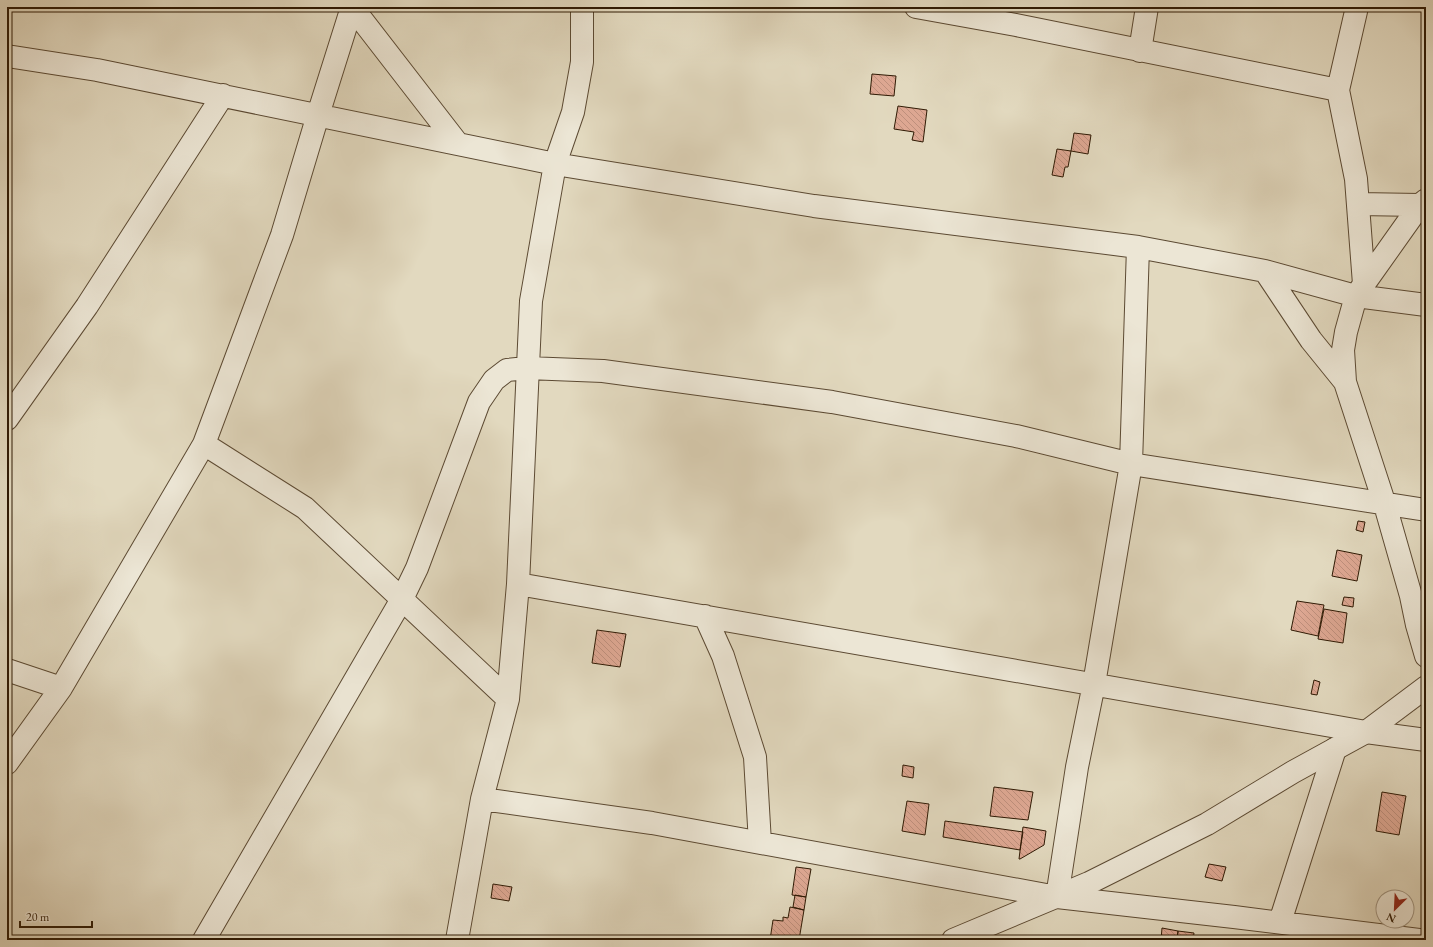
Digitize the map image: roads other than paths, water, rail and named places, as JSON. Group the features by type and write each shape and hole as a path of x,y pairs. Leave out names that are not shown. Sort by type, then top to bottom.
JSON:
{"street":[{"path":"7,763 61,688 204,444 282,235 352,7"},
{"path":"352,7 458,144"},
{"path":"457,940 482,799 508,699 518,584 531,301 555,164 573,112 582,62 582,7"},
{"path":"916,7 1016,25 1338,90"},
{"path":"1140,50 1147,7"},
{"path":"1357,7 1338,90 1356,179 1360,290"},
{"path":"7,56 97,70 318,114 555,164 814,206 1138,247 1360,290 1426,305"},
{"path":"7,419 87,306 223,96"},
{"path":"1358,204 1423,202"},
{"path":"1423,202 1360,290 1346,332 1343,350 1345,382 1385,505 1411,596 1421,621 1426,656"},
{"path":"1057,897 1077,767 1094,684 1131,464 1138,247"},
{"path":"1265,272 1311,340 1345,382"},
{"path":"204,940 402,599 417,568 479,402 494,380 507,370 528,368 603,371 832,402 1016,436 1131,464 1385,505 1426,510"},
{"path":"204,444 305,508 508,699"},
{"path":"518,584 1366,732 1426,740"},
{"path":"705,616 723,656 755,757 760,843"},
{"path":"7,670 61,688"},
{"path":"953,940 1089,883 1207,824 1293,772 1366,732 1426,687"},
{"path":"1280,922 1335,749"},
{"path":"482,799 652,823 1057,897 1280,922 1419,940"}]}
